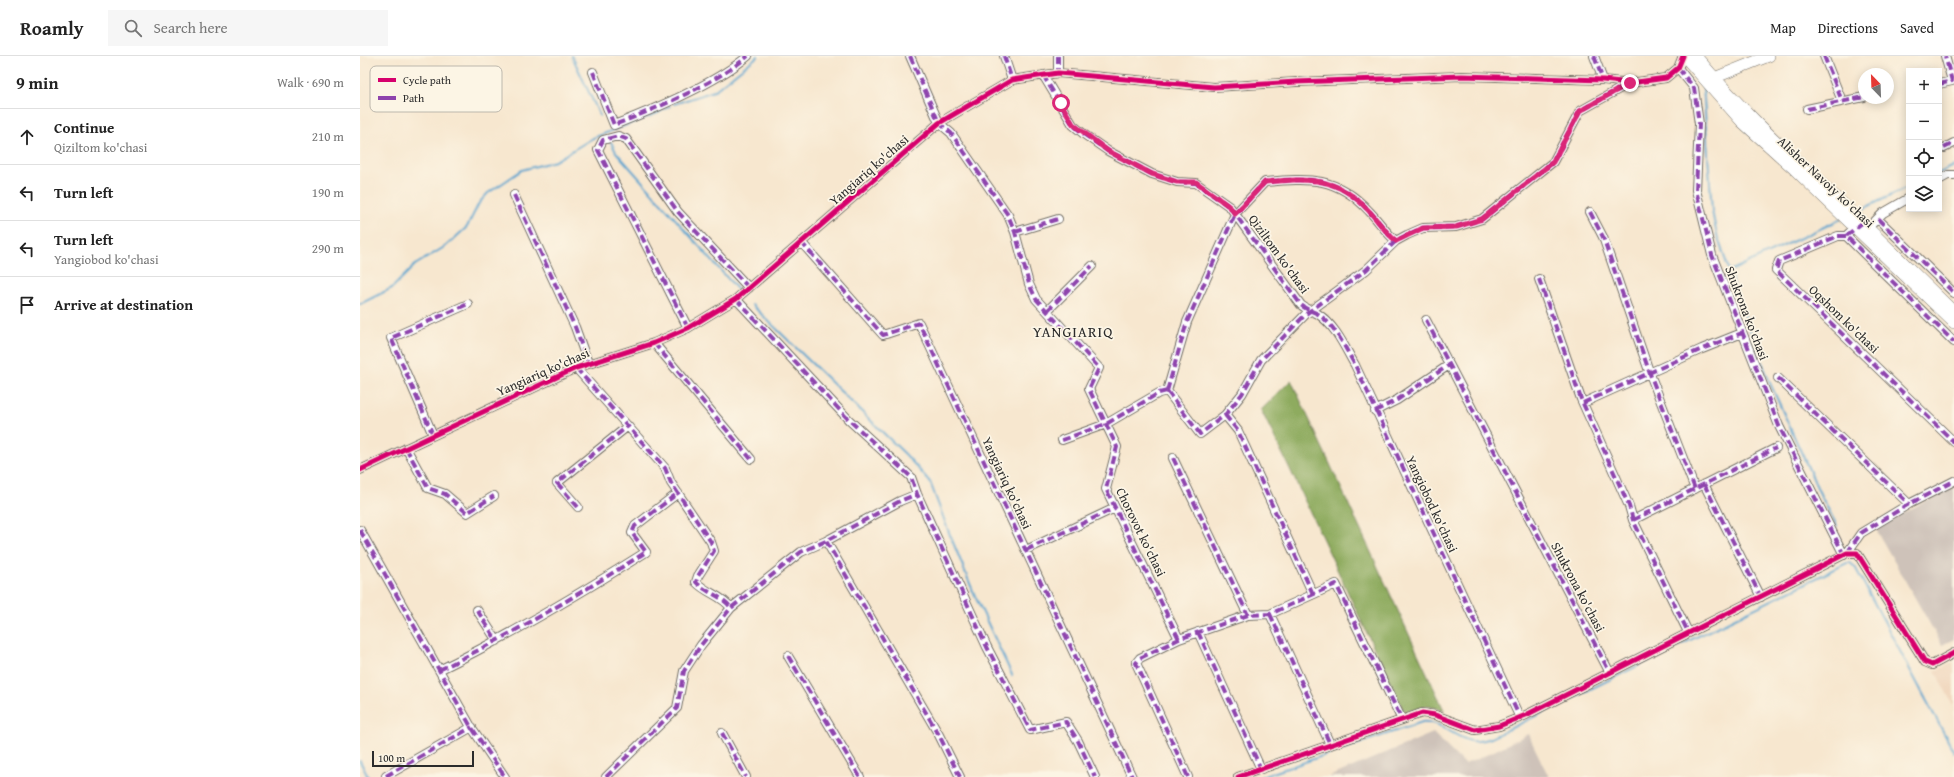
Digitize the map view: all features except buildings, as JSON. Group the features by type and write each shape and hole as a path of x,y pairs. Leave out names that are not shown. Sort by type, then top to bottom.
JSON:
{"main road":[{"name":"Alisher Navoiy ko'chasi","path":"1683,56 1703,70 1839,207 1954,312"},
{"path":"1703,70 1769,56"},
{"name":"Alisher Navoiy ko'chasi","path":"1861,226 1954,323"}],"street":[{"path":"593,72 614,125 713,80 733,69 748,56"},
{"path":"910,56 939,123 951,133 1008,215 1015,232 1029,284 1036,299 1047,311 1092,266"},
{"path":"1004,56 1012,80 1058,73 1214,87 1296,82 1462,76 1603,80 1630,83 1666,78 1678,68 1683,56"},
{"path":"1058,56 1058,73"},
{"path":"1594,56 1603,80"},
{"path":"1824,56 1842,102"},
{"path":"1942,83 1952,81 1945,56"},
{"name":"Shukrona ko'chasi","path":"1678,68 1694,88 1699,124 1696,190 1712,255 1779,426 1845,554"},
{"name":"Qiziltom ko'chasi","path":"1043,75 1073,124 1085,135 1108,151 1152,174 1177,182 1196,182 1230,207 1301,305 1310,312"},
{"name":"Yangiariq ko'chasi","path":"360,470 576,368 654,343 688,328 736,299 852,201 939,123 1012,80"},
{"path":"1167,391 1200,434 1226,415 1242,394 1261,360 1310,312 1366,270 1396,241 1423,228 1456,227 1482,219 1553,162 1580,111 1630,83"},
{"path":"1807,109 1858,98"},
{"path":"688,328 598,150 603,140 618,136 626,140 678,212 749,288"},
{"path":"1944,148 1954,143"},
{"path":"1942,178 1948,175 1954,175"},
{"path":"1167,391 1187,322 1235,214 1265,182 1303,178 1340,186 1369,211 1385,232 1396,241"},
{"name":"Yangiariq ko'chasi","path":"514,195 575,327 588,363"},
{"path":"1906,200 1846,236 1954,342"},
{"path":"1590,212 1603,237 1650,374 1695,489"},
{"path":"1015,232 1058,218"},
{"path":"1878,218 1954,293"},
{"name":"Oqshom ko'chasi","path":"1846,236 1838,236 1779,261 1776,270 1954,442"},
{"name":"Yangiariq ko'chasi","path":"802,242 883,335 919,323 1132,777"},
{"path":"1539,279 1583,403 1629,506 1633,520 1688,632"},
{"path":"736,299 849,420 911,477 917,494 987,647 1030,730 1066,722 1078,741 1095,777"},
{"path":"433,435 391,338 468,304"},
{"name":"Chorovot ko'chasi","path":"1047,311 1098,368 1089,388 1117,447 1106,489 1179,638"},
{"name":"Yangiobod ko'chasi","path":"1310,312 1317,314 1336,332 1355,366 1520,718"},
{"name":"Shukrona ko'chasi","path":"1426,320 1610,673"},
{"path":"1583,403 1650,374 1702,349 1742,333"},
{"path":"654,343 751,459"},
{"path":"1375,411 1397,400 1449,365"},
{"name":"Yangiariq ko'chasi","path":"576,368 664,468 671,483 712,542 714,551 698,576 696,582 702,589 716,596 728,604 731,608"},
{"path":"1778,378 1909,504"},
{"path":"1062,440 1106,424 1159,393 1167,391"},
{"path":"1226,415 1238,431 1313,594"},
{"path":"578,507 557,483 628,426"},
{"path":"406,448 428,488 445,494 467,513 494,496"},
{"path":"1633,520 1776,448"},
{"path":"1173,458 1248,616"},
{"path":"1845,554 1861,533 1909,504 1954,481"},
{"path":"1704,484 1761,597"},
{"path":"439,670 498,641 564,604 646,552 632,533 635,526 678,493"},
{"path":"606,777 677,708 684,672 701,644 731,608 801,552 826,541 900,501 917,494"},
{"path":"1026,550 1115,508"},
{"path":"360,530 472,727 506,777"},
{"path":"826,541 939,735 960,777"},
{"path":"1238,777 1422,713 1435,714 1475,730 1499,726 1520,718 1845,554 1857,553 1925,662 1932,665 1954,653"},
{"path":"1188,777 1136,663 1140,658 1179,638 1248,616 1270,614 1336,584 1402,720"},
{"path":"477,610 498,641"},
{"path":"1270,614 1330,744"},
{"path":"1198,632 1261,769"},
{"path":"788,656 860,777"},
{"path":"386,776 472,727"},
{"path":"722,733 746,777"}],"shaded area":[{"path":"1954,486 1954,639 1942,645 1875,528"},
{"path":"1954,662 1954,707 1935,671"},
{"path":"1433,733 1464,764 1478,759 1528,734 1549,777 1329,777"}],"green space":[{"path":"1291,380 1444,710 1427,706 1405,714 1261,410"}],"waterway":[{"path":"572,56 600,116"},
{"path":"674,104 714,91 758,56"},
{"path":"1703,85 1712,211 1717,235 1770,383 1820,494 1837,526"},
{"path":"360,304 392,288 415,265 446,246 467,227 479,203 488,193 522,170 555,161 593,138 658,113 670,106"},
{"path":"611,142 616,152 738,290"},
{"path":"1942,172 1954,166"},
{"path":"1856,212 1906,188"},
{"path":"1730,271 1841,219"},
{"path":"752,305 906,455 930,482 975,596 1012,675"},
{"path":"1261,777 1422,722 1435,724 1466,740 1480,741 1491,738 1847,563 1850,563 1855,567 1954,752"},
{"path":"360,761 368,777"}],"marked path":[{"path":"593,72 614,125 666,104 702,86 748,56"},
{"path":"910,56 939,123 951,133 1008,215 1015,232 1029,284 1036,299 1099,368 1089,389 1117,447 1106,489 1179,639"},
{"path":"1004,56 1012,80"},
{"path":"1058,56 1058,73"},
{"path":"1594,56 1603,80"},
{"path":"1824,56 1842,101"},
{"path":"1942,83 1952,81 1945,56"},
{"path":"1678,68 1694,88 1699,124 1696,190 1712,255 1779,426 1844,555"},
{"path":"1043,75 1073,125 1085,135 1108,151 1152,174 1177,182 1196,183 1230,207 1301,305 1318,314 1335,331 1355,365 1520,718"},
{"path":"1167,391 1200,434 1225,415 1242,394 1261,360 1306,314 1366,270 1396,241 1407,235 1423,228 1456,227 1482,219 1553,162 1580,111 1628,84"},
{"path":"1807,109 1858,98"},
{"path":"688,328 598,150 603,140 618,136 626,139 678,212 749,288"},
{"path":"1944,148 1954,143"},
{"path":"1167,391 1187,322 1235,214 1265,182 1309,180 1334,185 1357,200 1373,215 1396,241"},
{"path":"514,195 575,327 588,363"},
{"path":"1590,212 1603,237 1650,374 1695,489"},
{"path":"1015,232 1058,219"},
{"path":"1878,219 1954,293"},
{"path":"1862,223 1846,236 1954,342"},
{"path":"1846,236 1838,236 1779,261 1776,270 1954,442"},
{"path":"801,242 883,335 919,323 1132,777"},
{"path":"1047,311 1092,266"},
{"path":"1539,279 1581,399 1629,506 1633,520 1688,632"},
{"path":"736,299 849,420 911,477 917,494 987,647 1030,730 1066,722 1078,741 1095,777"},
{"path":"433,435 391,338 468,304"},
{"path":"1426,320 1610,673"},
{"path":"1583,403 1702,349 1742,333"},
{"path":"654,343 751,459"},
{"path":"1375,411 1397,400 1449,365"},
{"path":"576,368 665,468 671,483 711,542 714,551 698,576 696,582 700,586 724,600 731,608"},
{"path":"1778,378 1909,504"},
{"path":"1062,440 1106,424 1159,393 1167,391"},
{"path":"1225,415 1238,431 1313,594"},
{"path":"578,507 557,483 628,426"},
{"path":"406,448 428,488 445,494 467,513 494,496"},
{"path":"1633,520 1776,448"},
{"path":"1173,458 1248,615"},
{"path":"1847,553 1861,533 1909,504 1954,481"},
{"path":"1704,484 1761,597"},
{"path":"439,670 544,614 646,552 632,533 635,526 678,493"},
{"path":"606,777 677,708 684,671 701,645 731,608 801,552 826,541 900,501 917,494"},
{"path":"1026,550 1115,508"},
{"path":"360,530 470,725 505,777"},
{"path":"826,541 939,735 960,777"},
{"path":"1188,777 1136,663 1140,658 1179,639 1248,615 1270,614 1336,584 1402,720"},
{"path":"477,610 497,641"},
{"path":"1270,614 1330,744"},
{"path":"1198,632 1261,769"},
{"path":"788,656 860,777"},
{"path":"386,776 472,727"},
{"path":"722,733 746,777"}],"cycle path":[{"path":"360,470 576,368 654,343 688,328 736,299 939,123 1012,80 1058,73 1214,87 1296,82 1462,76 1603,80 1630,83 1666,78 1678,68 1683,56"},
{"path":"1238,777 1422,713 1435,715 1475,730 1499,726 1526,715 1847,553 1857,553 1925,662 1932,665 1954,653"}],"district":[{"name":"YANGIARIQ","path":"1073,331"}],"route":[{"path":"1061,103 1073,124 1085,135 1108,151 1152,174 1177,182 1196,182 1230,207 1235,214 1265,182 1303,178 1340,186 1369,211 1385,232 1396,241 1423,228 1456,227 1482,219 1553,162 1580,111 1630,83"}]}
